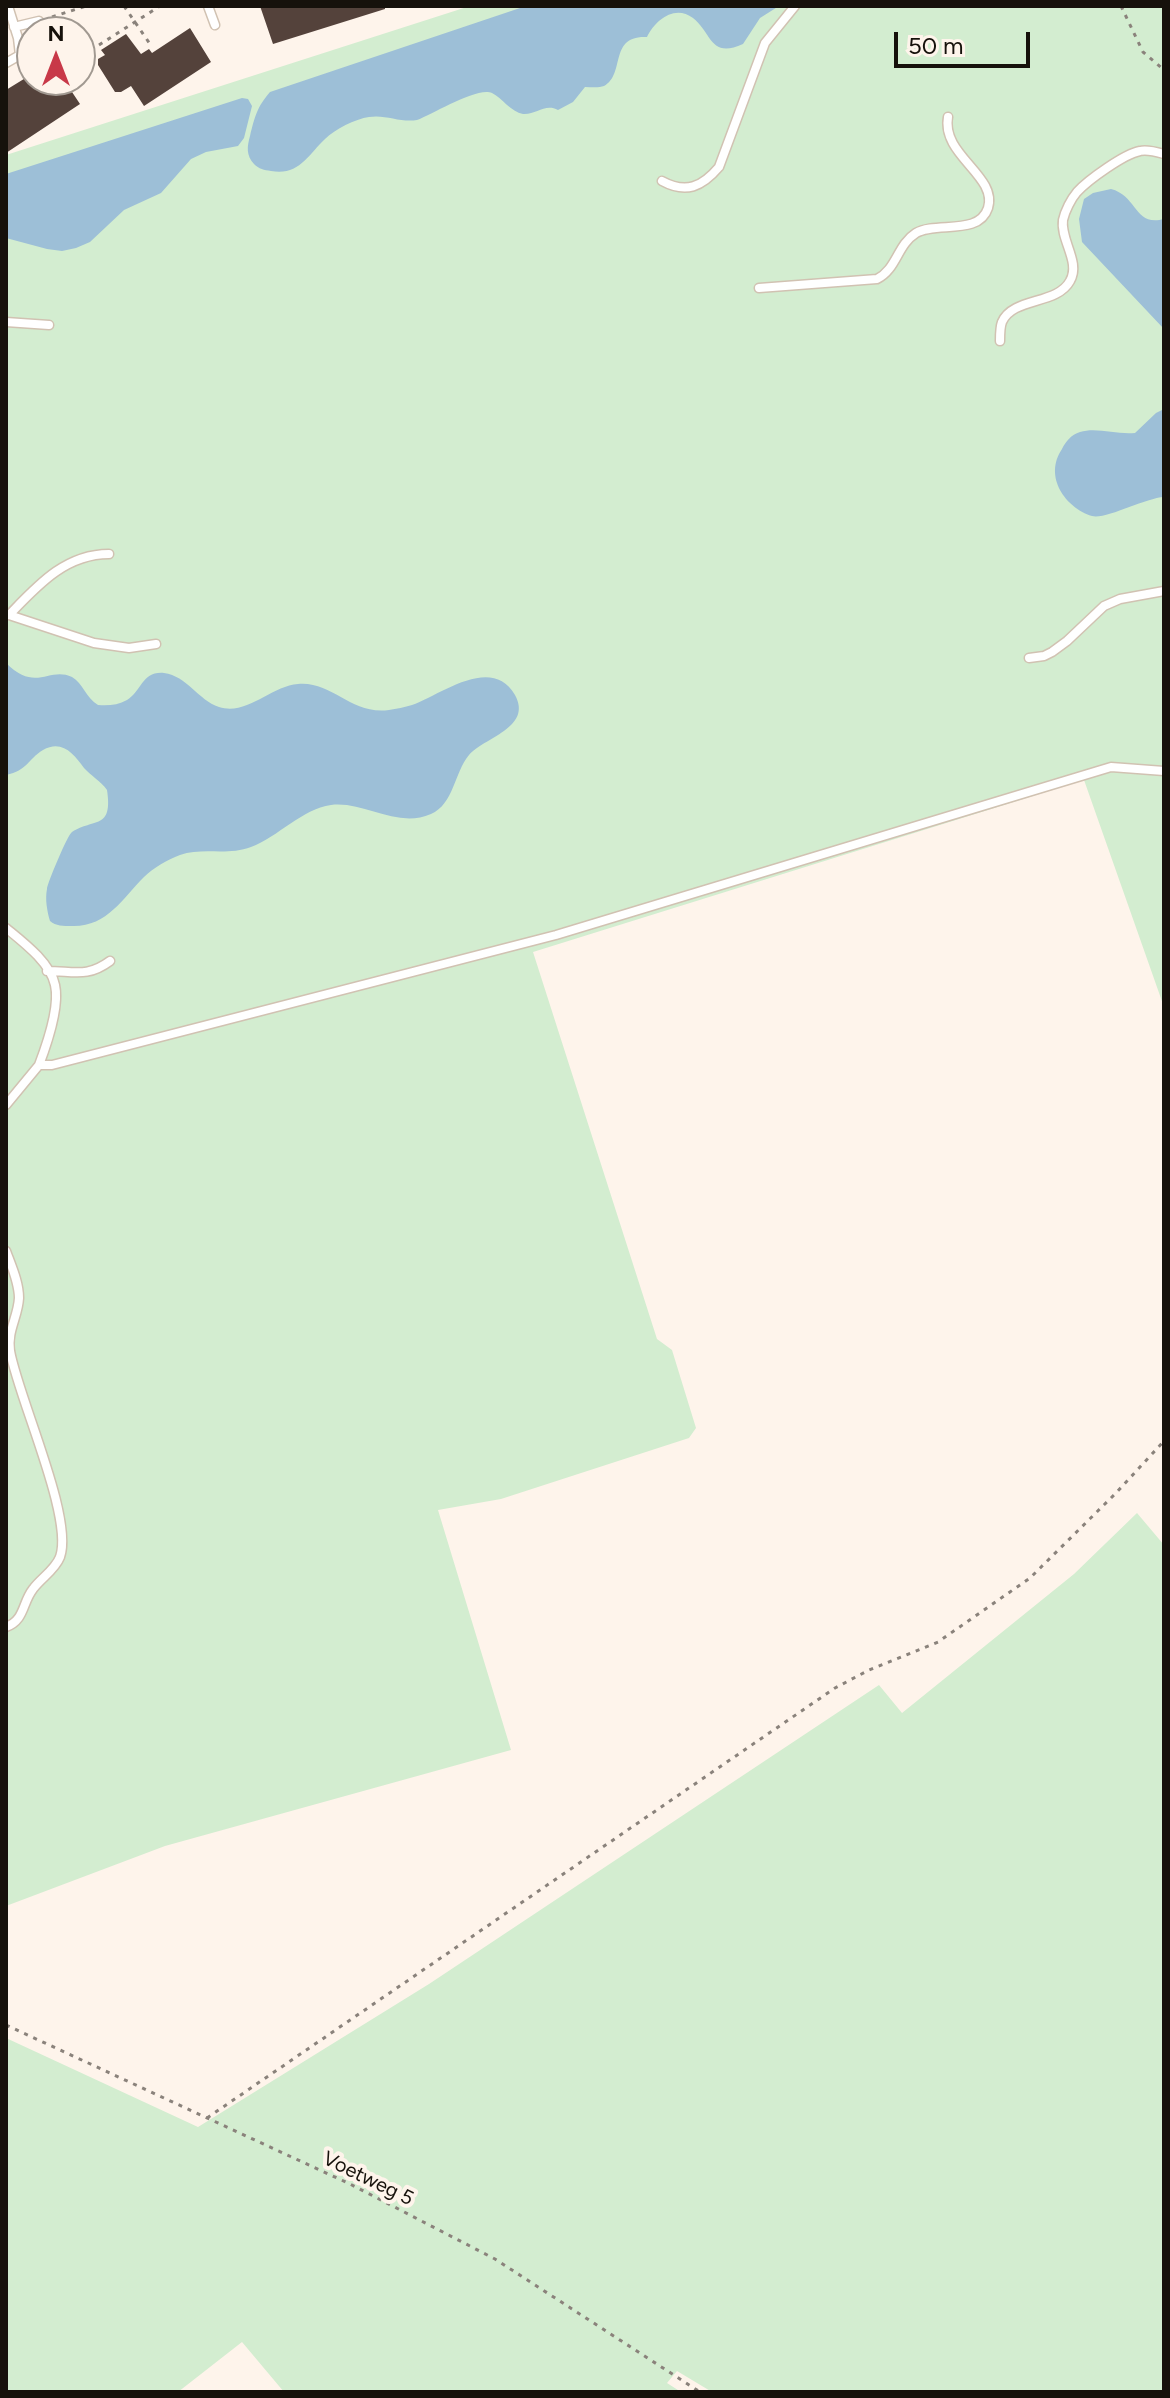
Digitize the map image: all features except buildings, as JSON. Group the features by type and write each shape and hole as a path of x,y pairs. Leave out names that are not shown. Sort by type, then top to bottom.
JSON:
{"lane":[{"path":"6,63 20,55 8,6"},
{"path":"208,6 215,25"},
{"path":"662,181 689,189 705,182 719,167 765,43 795,6"},
{"path":"759,288 877,279 893,268 899,253 913,234 934,226 970,224 983,216 989,205 989,193 951,142 946,129 948,117"},
{"path":"1000,341 1002,322 1009,314 1058,292 1070,280 1073,266 1063,220 1077,193 1109,167 1140,150 1164,154"},
{"path":"6,322 49,325"},
{"path":"109,554 76,558 47,577 7,615 94,643 129,648 156,644"},
{"path":"1029,658 1044,656 1060,646 1111,602 1164,591"},
{"path":"39,1065 52,1065 556,935 1111,767 1164,771"},
{"path":"6,928 37,954 55,984 52,1029 39,1065 6,1105"},
{"path":"47,971 85,974 96,971 110,961"},
{"path":"6,1251 19,1299 10,1331 10,1350 38,1439 63,1539 58,1561 32,1590 20,1618 6,1627"}],"path":[{"path":"55,16 86,6"},
{"path":"124,6 150,44"},
{"path":"99,45 160,6"},
{"path":"1121,6 1143,52 1164,70"},
{"path":"207,2118 835,1688 869,1670 938,1642 1030,1578 1164,1441"},
{"name":"Voetweg 5","path":"6,2025 350,2184 495,2259 700,2392"}],"green space":[{"path":"470,6 1164,6 1164,1007 1084,780 533,952 657,1339 672,1350 696,1428 689,1438 501,1499 438,1510 511,1750 165,1846 6,1906 6,155"},
{"path":"1137,1513 1164,1545 1164,2392 712,2392 677,2371 667,2383 681,2392 284,2392 242,2342 178,2392 6,2392 6,2038 198,2127 429,1984 879,1685 902,1713 1074,1574"}],"water":[{"path":"526,6 779,6 760,18 743,44 732,48 718,46 686,14 666,16 647,37 627,42 611,80 602,87 585,87 573,102 558,110 549,108 523,114 514,111 492,93 477,93 417,120 375,116 352,122 329,135 302,163 289,170 262,169 250,157 248,144 255,117 270,92"},
{"path":"242,98 248,99 252,106 244,138 238,146 206,152 191,159 161,193 124,210 90,242 62,251 6,238 6,174"},
{"path":"1111,189 1126,198 1147,219 1164,219 1164,329 1082,242 1079,219 1084,199 1093,193"},
{"path":"1164,409 1164,497 1098,516 1082,512 1066,499 1056,480 1055,470 1069,439 1087,431 1135,433"},
{"path":"6,663 17,672 34,678 56,674 72,677 98,705 124,702 151,675 164,673 179,679 212,704 229,709 249,704 288,686 310,684 363,708 389,710 412,705 465,681 480,678 493,678 505,683 519,706 512,724 469,755 445,803 431,814 406,818 344,805 320,808 251,847 175,857 148,874 104,917 84,925 63,926 50,921 46,901 48,885 72,832 104,817 108,803 107,790 72,753 56,746 43,750 23,768 6,775"}]}
